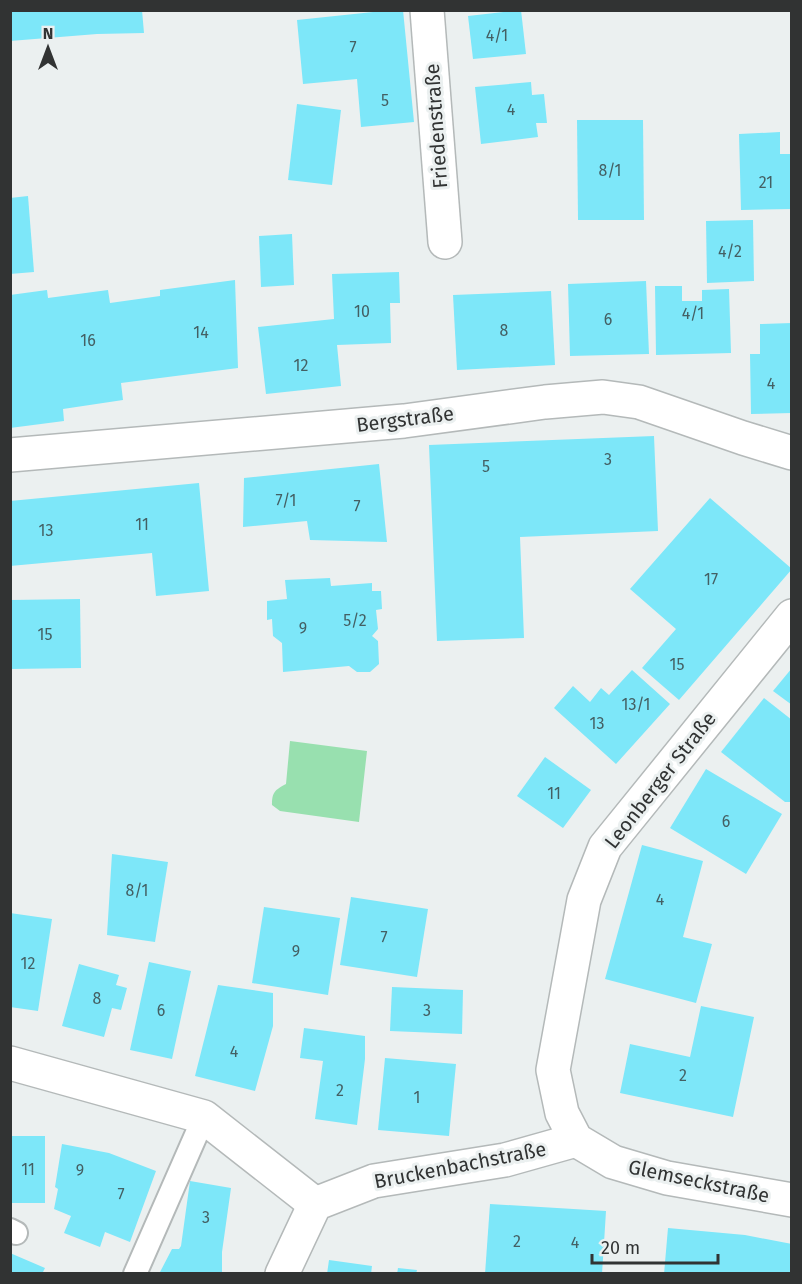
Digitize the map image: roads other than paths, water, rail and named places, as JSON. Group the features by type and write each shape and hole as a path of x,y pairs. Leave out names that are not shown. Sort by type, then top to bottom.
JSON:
{"street":[{"name":"Friedenstraße","path":"427,10 445,242"},
{"name":"Bergstraße","path":"10,455 405,421 545,402 603,398 639,402 792,453"},
{"name":"Leonberger Straße","path":"576,1140 562,1113 553,1070 584,900 605,847 792,616"},
{"path":"12,1068 204,1117 315,1204 282,1274"},
{"name":"Glemseckstraße","path":"576,1140 613,1162 667,1178 792,1200"},
{"name":"Bruckenbachstraße","path":"315,1204 374,1180 505,1160 576,1140"}],"lane":[{"path":"135,1274 204,1117"}]}
